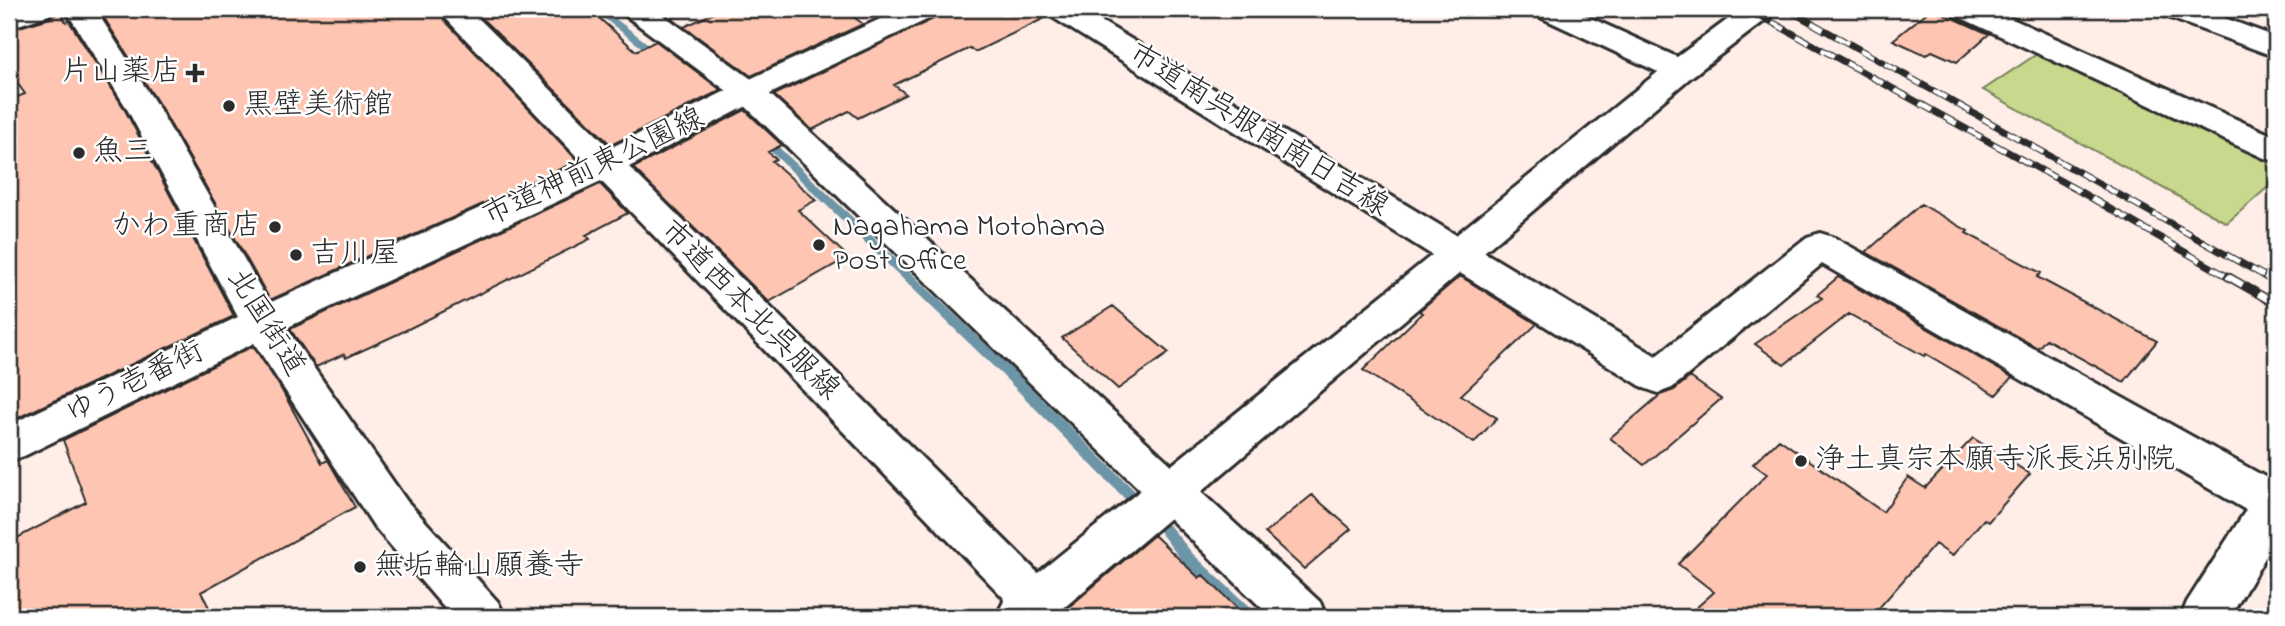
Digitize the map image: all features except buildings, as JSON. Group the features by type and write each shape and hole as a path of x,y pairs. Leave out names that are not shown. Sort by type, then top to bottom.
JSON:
{"street":[{"path":"9,19 38,9"},
{"name":"北国街道","path":"79,9 142,107 261,323 390,513 481,617"},
{"name":"市道西本北呉服線","path":"452,9 1021,585 1030,614"},
{"path":"636,9 750,93 1303,617"},
{"name":"市道神前東公園線","path":"261,323 605,165 926,9"},
{"name":"市道南呉服南南日吉線","path":"1060,9 1658,376 1820,246 2275,505"},
{"path":"1547,9 1680,69"},
{"path":"1030,614 1171,492 1457,253 1680,69 1761,9"},
{"path":"1966,9 2276,150"},
{"path":"2021,32 2044,9"},
{"path":"2173,9 2276,48"},
{"name":"ゆう壱番街","path":"9,444 261,323"},
{"path":"2204,617 2275,505"}],"green space":[{"path":"2040,52 2276,162 2276,180 2227,223 1983,90"}],"waterway":[{"path":"597,9 659,56"},
{"path":"763,138 1004,369 1129,494"},
{"path":"1165,530 1188,558 1250,617"}],"railway":[{"path":"1748,9 2079,191 2230,278"},
{"path":"1787,9 2268,278"},
{"path":"2227,276 2276,304"},
{"path":"2265,276 2276,282"}],"place":[{"name":"片山薬店","path":"195,73"},
{"name":"黒壁美術館","path":"229,106"},
{"name":"魚三","path":"79,153"},
{"name":"かわ重商店","path":"275,227"},
{"name":"Nagahama Motohama Post Office","path":"819,245"},
{"name":"吉川屋","path":"296,255"},
{"name":"浄土真宗本願寺派長浜別院","path":"1801,461"},
{"name":"無垢輪山願養寺","path":"360,567"}]}
